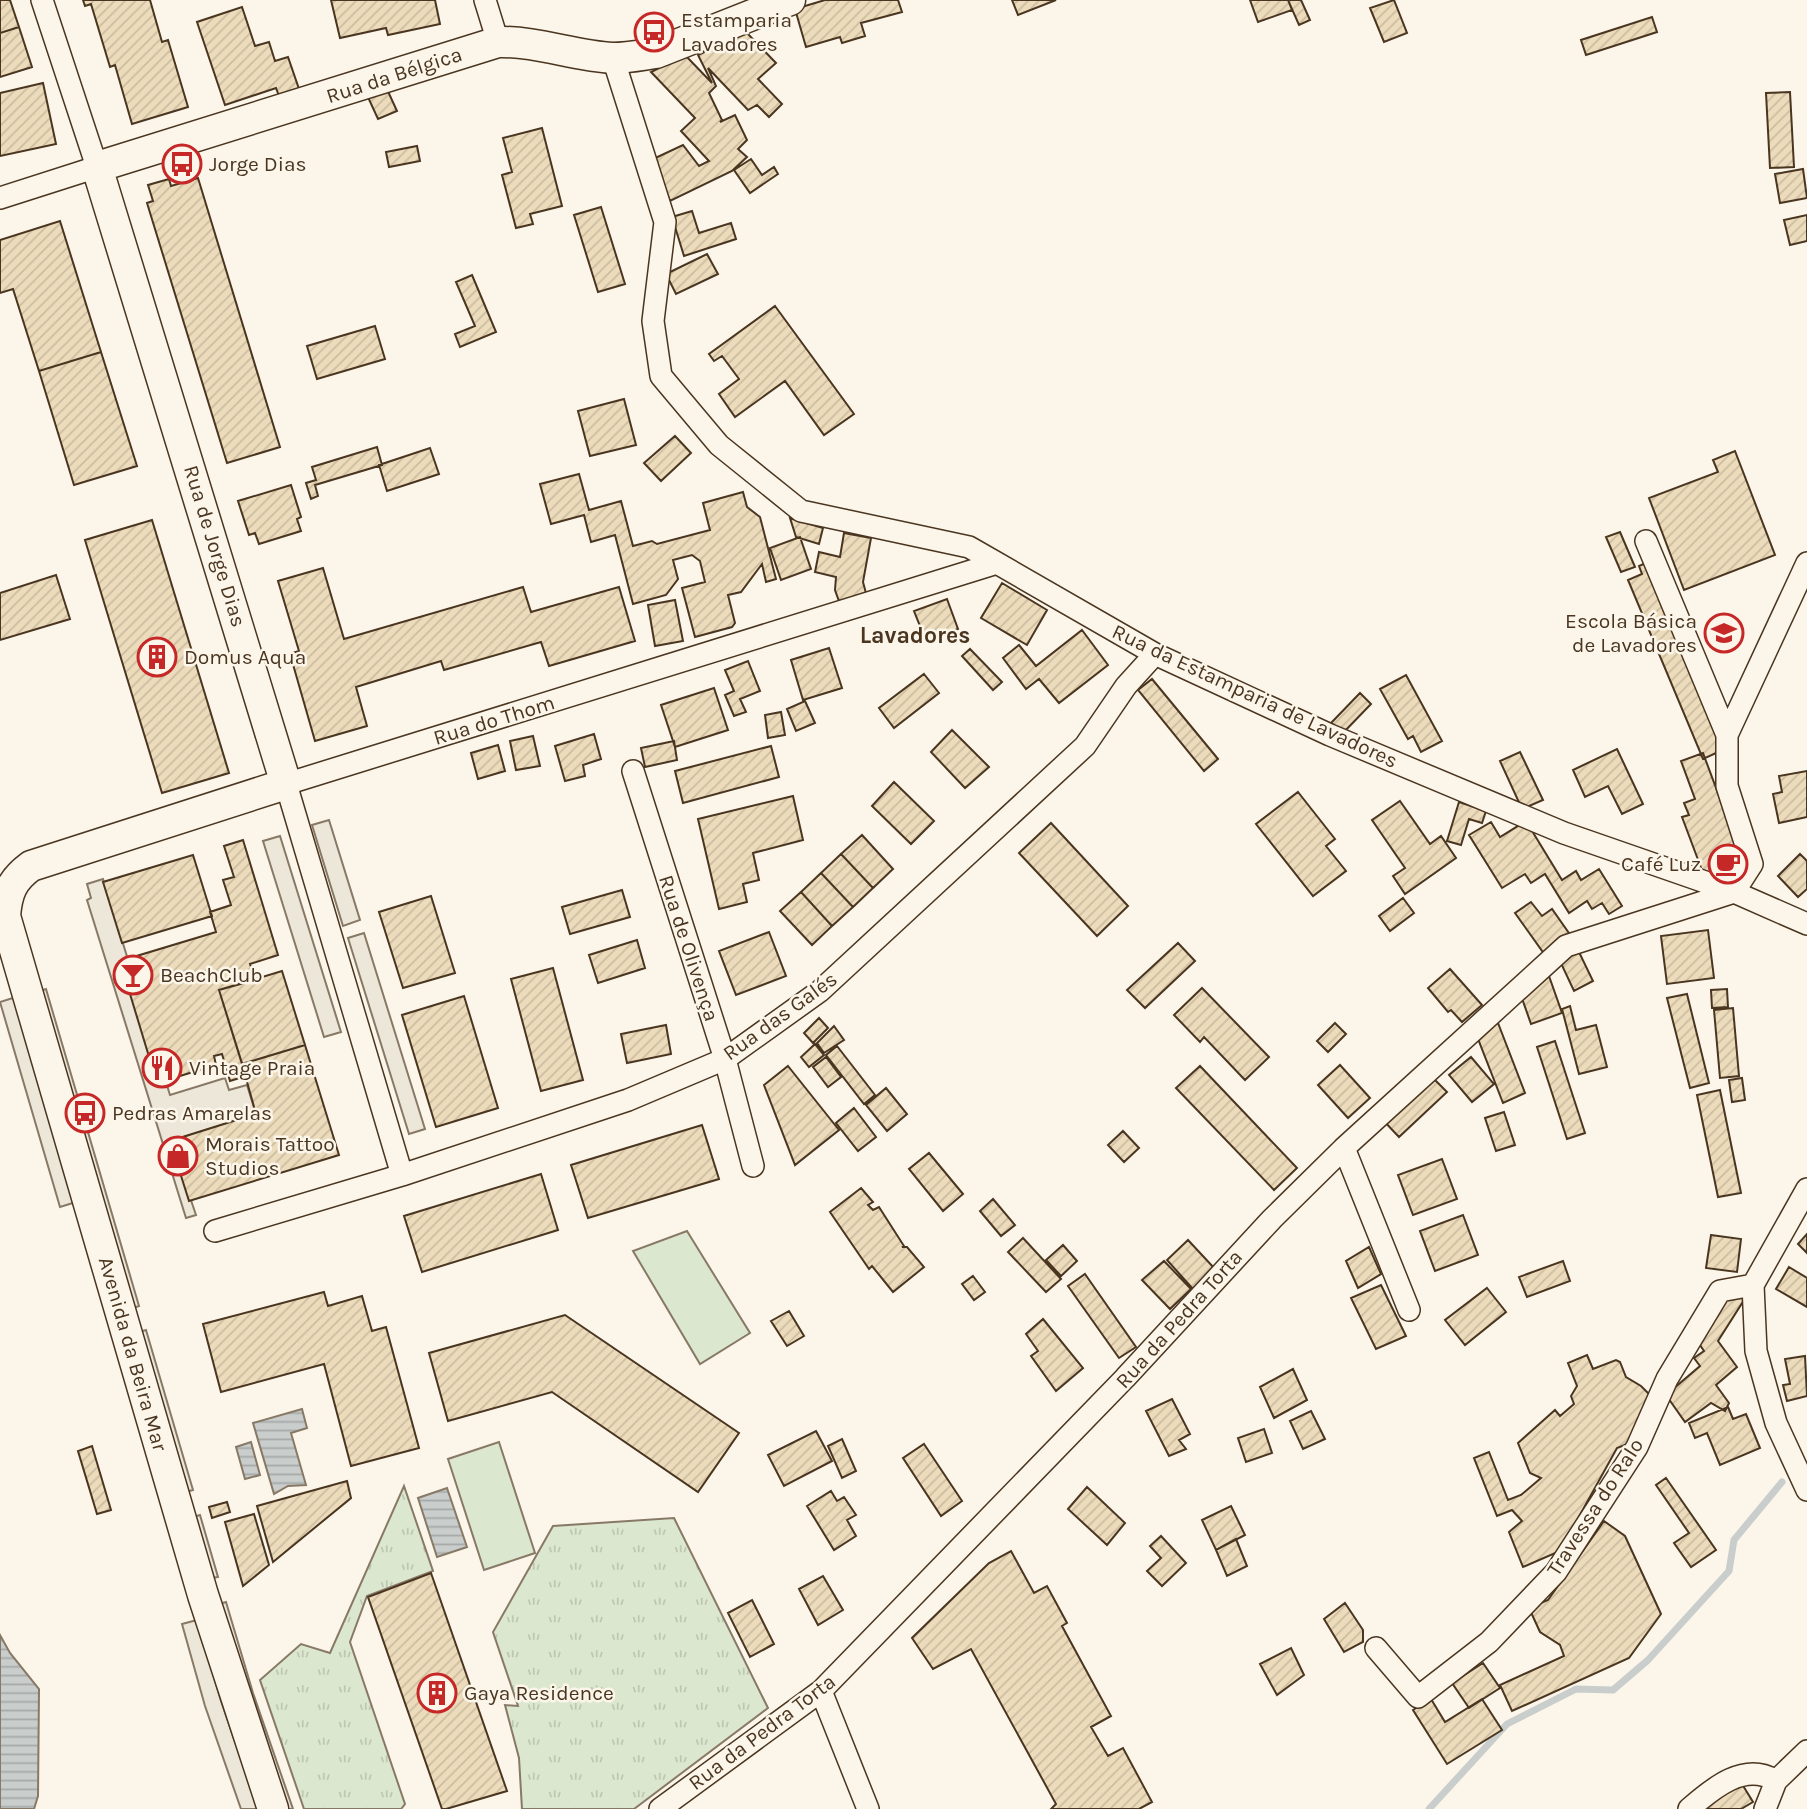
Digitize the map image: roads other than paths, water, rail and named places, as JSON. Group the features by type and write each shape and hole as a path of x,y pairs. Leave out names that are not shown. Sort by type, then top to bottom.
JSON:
{"main road":[{"name":"Rua da Bélgica","path":"97,167 498,42 525,41 613,58 656,53 790,0"},
{"name":"Rua de Jorge Dias","path":"97,167 286,784"},
{"name":"Rua do Thom","path":"7,897 15,878 31,866 286,784"},
{"name":"Avenida da Beira Mar","path":"7,897 5,916 207,1608 272,1809"}],"street":[{"name":"Rua de Jorge Dias","path":"42,0 97,167"},
{"path":"485,0 498,42"},
{"name":"Rua da Estamparia de Lavadores","path":"613,58 665,222 653,321 661,376 719,445 801,511 969,547 1155,653 1330,735 1564,833 1734,892 1807,924"},
{"name":"Rua da Bélgica","path":"0,198 97,167"},
{"path":"1646,541 1727,735 1727,786 1752,864 1734,892"},
{"name":"Rua do Thom","path":"286,784 997,563"},
{"path":"1727,735 1807,563"},
{"name":"Rua das Galés","path":"215,1231 402,1175 628,1100 725,1059 820,991 1085,746 1126,686 1155,653"},
{"name":"Rua de Olivença","path":"633,771 725,1059 753,1166"},
{"name":"Rua de Jorge Dias","path":"286,784 402,1175"},
{"name":"Rua da Pedra Torta","path":"660,1809 821,1691 1116,1388 1272,1219 1344,1148 1566,946 1734,892"},
{"path":"1344,1148 1409,1310"},
{"path":"1807,1189 1753,1285 1756,1351 1776,1423 1807,1490"},
{"name":"Travessa do Ralo","path":"1376,1648 1418,1697 1489,1642 1556,1572 1637,1447 1667,1379 1720,1291 1753,1285"},
{"path":"821,1691 868,1809"},
{"path":"1765,1809 1776,1781 1807,1751"},
{"path":"1689,1809 1713,1787 1747,1773 1765,1774 1776,1781"}],"waterway":[{"path":"1429,1809 1507,1724 1576,1689 1613,1690 1648,1660 1729,1571 1734,1540 1782,1482"}],"place":[{"name":"Estamparia Lavadores","path":"654,32"},
{"name":"Jorge Dias","path":"182,164"},
{"name":"Escola Básica de Lavadores","path":"1724,633"},
{"name":"Domus Aqua","path":"157,657"},
{"name":"Café Luz","path":"1728,864"},
{"name":"BeachClub","path":"133,975"},
{"name":"Vintage Praia","path":"162,1068"},
{"name":"Pedras Amarelas","path":"85,1113"},
{"name":"Morais Tattoo Studios","path":"178,1156"},
{"name":"Gaya Residence","path":"437,1693"}],"district":[{"name":"Lavadores","path":"915,635"}]}
